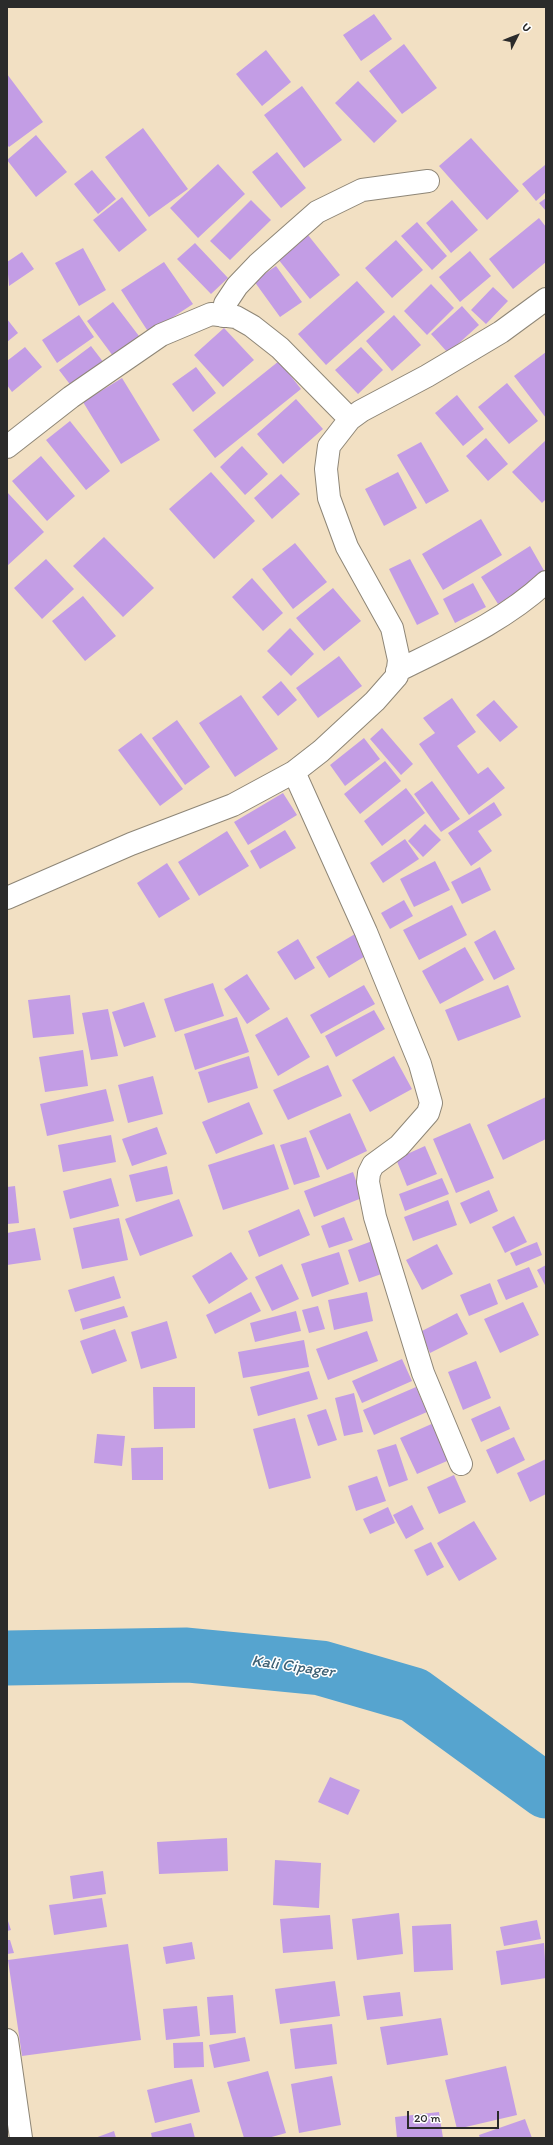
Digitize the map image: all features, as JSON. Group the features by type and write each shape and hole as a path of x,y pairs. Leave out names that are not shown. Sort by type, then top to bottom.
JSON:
{"street":[{"path":"223,316 226,304 237,286 258,264 317,212 362,190 428,181"},
{"path":"7,898 131,844 233,805 294,772 321,751 375,701 397,676 399,660 392,628 347,547 329,498 326,469 329,446 350,419 502,332 546,299"},
{"path":"7,447 71,397 161,335 211,314 236,317 252,326 280,348 350,419"},
{"path":"397,672 498,619 527,600 546,582"},
{"path":"294,772 366,932 420,1064 431,1103 428,1113 399,1146 373,1165 369,1173 368,1182 375,1217 423,1373 462,1464"},
{"path":"7,2040 21,2138"}],"building":[{"path":"374,14 392,39 361,61 343,35"},
{"path":"404,44 437,88 402,114 369,71"},
{"path":"266,50 291,82 262,106 236,74"},
{"path":"7,74 43,122 9,147 7,145"},
{"path":"358,81 397,121 374,143 335,103"},
{"path":"302,86 342,140 304,168 264,115"},
{"path":"143,128 188,189 149,217 105,157"},
{"path":"36,135 67,172 36,197 7,160"},
{"path":"471,138 519,191 487,220 439,166"},
{"path":"277,152 306,188 281,208 252,172"},
{"path":"218,164 245,194 198,238 170,208"},
{"path":"545,165 546,192 536,201 522,184"},
{"path":"92,170 116,199 98,214 74,184"},
{"path":"122,197 147,230 119,252 93,220"},
{"path":"546,198 546,211 539,203"},
{"path":"251,200 271,220 230,260 210,241"},
{"path":"452,200 478,230 451,253 426,223"},
{"path":"539,218 546,227 546,262 513,289 489,259"},
{"path":"417,222 447,256 432,270 401,236"},
{"path":"308,235 340,275 310,299 278,259"},
{"path":"396,240 423,270 392,298 365,268"},
{"path":"195,243 228,278 211,294 177,259"},
{"path":"83,248 106,290 79,306 55,263"},
{"path":"470,251 491,276 460,302 439,277"},
{"path":"22,252 34,269 9,286 7,262"},
{"path":"164,262 193,304 149,333 121,290"},
{"path":"276,266 302,302 280,317 254,281"},
{"path":"357,281 385,312 326,365 298,334"},
{"path":"431,284 454,308 427,335 404,311"},
{"path":"493,287 508,301 486,324 471,310"},
{"path":"113,302 139,336 113,356 87,321"},
{"path":"462,306 479,325 448,353 431,334"},
{"path":"79,315 94,337 57,363 42,340"},
{"path":"394,315 421,345 392,371 366,341"},
{"path":"7,319 18,333 7,342"},
{"path":"224,328 254,360 223,387 194,355"},
{"path":"91,346 104,363 72,387 59,370"},
{"path":"25,347 42,367 12,392 7,385 7,361"},
{"path":"361,347 383,370 358,394 335,370"},
{"path":"546,352 546,418 514,376"},
{"path":"279,361 301,389 215,458 193,430"},
{"path":"196,367 216,393 193,412 172,384"},
{"path":"122,378 160,440 121,464 83,402"},
{"path":"507,383 538,421 509,444 478,407"},
{"path":"457,395 484,429 463,446 435,413"},
{"path":"296,399 323,429 283,464 257,434"},
{"path":"70,421 110,471 86,490 46,440"},
{"path":"486,438 508,464 488,481 466,456"},
{"path":"546,440 546,499 542,503 512,472"},
{"path":"421,442 449,491 426,504 397,455"},
{"path":"242,446 268,474 245,495 220,467"},
{"path":"41,456 75,496 47,521 12,481"},
{"path":"211,472 255,521 214,559 169,509"},
{"path":"398,472 417,508 384,526 365,489"},
{"path":"281,474 300,494 272,519 254,498"},
{"path":"7,492 44,532 7,566"},
{"path":"481,519 502,555 443,590 422,554"},
{"path":"104,537 154,588 123,617 73,566"},
{"path":"295,543 327,582 293,609 262,569"},
{"path":"530,546 546,574 498,604 481,577"},
{"path":"46,559 74,589 42,619 14,588"},
{"path":"410,559 439,614 417,625 389,569"},
{"path":"252,578 283,613 263,631 232,597"},
{"path":"473,583 486,607 455,623 443,599"},
{"path":"333,588 361,621 324,651 296,618"},
{"path":"83,596 116,636 85,661 52,621"},
{"path":"290,628 314,654 291,676 267,651"},
{"path":"339,656 362,686 318,718 296,688"},
{"path":"281,681 297,700 278,716 262,697"},
{"path":"241,695 278,749 235,777 199,723"},
{"path":"452,698 476,732 457,746 478,774 488,767 505,788 469,815 419,744 435,733 423,718"},
{"path":"494,700 518,727 500,742 476,715"},
{"path":"177,720 210,767 185,785 152,738"},
{"path":"382,728 413,764 401,775 370,739"},
{"path":"141,733 183,789 160,806 118,750"},
{"path":"364,738 380,759 345,786 330,765"},
{"path":"385,761 401,781 360,814 344,794"},
{"path":"432,781 460,819 441,832 414,794"},
{"path":"406,788 425,813 382,846 364,821"},
{"path":"283,793 297,815 248,845 234,822"},
{"path":"494,802 502,815 478,831 492,851 471,866 448,833"},
{"path":"425,824 441,840 423,857 408,841"},
{"path":"285,830 296,848 260,869 250,851"},
{"path":"227,831 249,866 199,896 178,862"},
{"path":"405,839 419,859 383,883 370,863"},
{"path":"435,861 450,890 414,907 400,879"},
{"path":"167,863 190,899 159,918 137,883"},
{"path":"480,867 491,890 462,904 451,882"},
{"path":"404,900 413,916 390,929 381,913"},
{"path":"452,905 467,935 419,960 403,930"},
{"path":"495,930 515,969 494,980 474,942"},
{"path":"355,934 367,955 329,978 316,957"},
{"path":"298,939 315,968 295,980 277,952"},
{"path":"465,947 484,980 440,1004 422,971"},
{"path":"247,974 270,1009 247,1024 224,989"},
{"path":"213,983 224,1016 175,1032 164,999"},
{"path":"364,985 375,1004 321,1034 310,1015"},
{"path":"508,985 521,1017 458,1041 445,1010"},
{"path":"70,995 74,1034 33,1038 28,1000"},
{"path":"144,1002 156,1037 124,1047 112,1012"},
{"path":"108,1009 118,1056 91,1060 82,1013"},
{"path":"374,1010 385,1029 336,1057 325,1036"},
{"path":"237,1017 249,1052 195,1070 184,1034"},
{"path":"287,1017 310,1057 278,1076 255,1035"},
{"path":"83,1050 88,1086 45,1092 39,1057"},
{"path":"249,1056 258,1088 208,1103 198,1072"},
{"path":"394,1056 412,1089 370,1112 352,1080"},
{"path":"328,1065 342,1096 288,1120 273,1090"},
{"path":"153,1076 163,1114 128,1123 118,1085"},
{"path":"106,1089 114,1121 47,1136 40,1104"},
{"path":"546,1097 546,1139 503,1160 487,1125"},
{"path":"249,1102 263,1134 216,1154 202,1122"},
{"path":"350,1113 367,1151 327,1170 309,1131"},
{"path":"470,1123 494,1178 456,1193 433,1139"},
{"path":"157,1127 167,1154 132,1166 122,1139"},
{"path":"111,1135 116,1162 63,1172 58,1145"},
{"path":"306,1137 320,1177 294,1185 280,1145"},
{"path":"274,1144 289,1189 223,1210 208,1165"},
{"path":"425,1146 437,1174 407,1186 396,1159"},
{"path":"167,1166 173,1194 136,1202 129,1175"},
{"path":"353,1172 362,1198 314,1217 304,1191"},
{"path":"111,1178 119,1206 70,1219 63,1191"},
{"path":"442,1178 449,1194 405,1211 399,1194"},
{"path":"15,1186 19,1223 7,1224 7,1187"},
{"path":"489,1190 498,1211 470,1224 460,1203"},
{"path":"179,1199 193,1236 140,1256 125,1219"},
{"path":"448,1200 457,1225 413,1241 404,1217"},
{"path":"299,1209 310,1235 259,1257 248,1231"},
{"path":"514,1216 527,1242 505,1253 492,1227"},
{"path":"344,1217 353,1240 329,1248 321,1226"},
{"path":"119,1218 128,1260 82,1269 73,1228"},
{"path":"35,1228 41,1260 7,1265 7,1233"},
{"path":"375,1240 387,1272 359,1282 348,1250"},
{"path":"537,1242 542,1255 516,1266 510,1253"},
{"path":"437,1244 453,1274 422,1290 406,1260"},
{"path":"231,1252 248,1279 209,1304 192,1276"},
{"path":"339,1252 349,1284 312,1297 301,1264"},
{"path":"282,1264 299,1299 272,1311 255,1277"},
{"path":"546,1265 546,1287 537,1270"},
{"path":"529,1267 538,1287 506,1300 497,1280"},
{"path":"114,1276 121,1298 75,1312 68,1290"},
{"path":"490,1283 498,1304 469,1316 460,1295"},
{"path":"251,1292 261,1311 215,1334 206,1315"},
{"path":"367,1292 373,1321 334,1330 328,1300"},
{"path":"523,1302 539,1335 500,1353 484,1319"},
{"path":"124,1306 128,1317 83,1330 80,1319"},
{"path":"318,1306 325,1329 309,1333 302,1310"},
{"path":"296,1311 301,1331 255,1342 250,1323"},
{"path":"457,1313 468,1334 430,1353 420,1332"},
{"path":"167,1321 177,1358 141,1369 131,1332"},
{"path":"115,1329 127,1361 92,1374 80,1341"},
{"path":"367,1331 378,1361 328,1380 316,1349"},
{"path":"304,1340 309,1367 243,1378 238,1352"},
{"path":"402,1359 412,1381 362,1403 352,1381"},
{"path":"476,1361 491,1398 463,1410 448,1372"},
{"path":"309,1371 318,1399 258,1416 250,1387"},
{"path":"153,1387 195,1387 195,1428 154,1429"},
{"path":"416,1387 427,1412 374,1435 363,1410"},
{"path":"354,1393 363,1432 344,1436 335,1398"},
{"path":"500,1406 510,1429 481,1442 471,1419"},
{"path":"326,1409 337,1440 318,1446 307,1415"},
{"path":"295,1418 311,1478 269,1489 253,1429"},
{"path":"436,1422 454,1458 417,1474 400,1438"},
{"path":"97,1434 125,1436 122,1466 94,1463"},
{"path":"514,1437 525,1460 497,1474 486,1450"},
{"path":"396,1444 408,1480 389,1487 377,1450"},
{"path":"163,1447 163,1480 132,1480 131,1448"},
{"path":"546,1459 546,1494 530,1502 517,1473"},
{"path":"454,1475 466,1502 439,1514 427,1487"},
{"path":"377,1476 386,1501 356,1511 348,1486"},
{"path":"412,1505 424,1529 406,1539 393,1515"},
{"path":"388,1507 395,1523 370,1534 363,1519"},
{"path":"474,1521 497,1559 459,1581 437,1543"},
{"path":"431,1542 444,1567 427,1576 414,1550"},
{"path":"330,1777 360,1790 348,1815 318,1802"},
{"path":"227,1838 228,1871 159,1874 157,1842"},
{"path":"275,1860 321,1863 319,1908 273,1905"},
{"path":"103,1871 106,1894 73,1899 70,1876"},
{"path":"102,1898 107,1927 54,1935 49,1905"},
{"path":"399,1913 403,1954 357,1960 352,1919"},
{"path":"330,1915 333,1949 283,1953 280,1919"},
{"path":"7,1918 11,1930 7,1931"},
{"path":"537,1920 541,1939 504,1946 500,1927"},
{"path":"451,1924 453,1970 414,1972 412,1926"},
{"path":"7,1940 10,1940 14,1953 7,1954"},
{"path":"192,1942 195,1959 166,1964 163,1947"},
{"path":"544,1943 546,1978 501,1985 496,1951"},
{"path":"128,1944 141,2040 22,2056 8,1960"},
{"path":"335,1981 340,2016 280,2024 275,1989"},
{"path":"400,1992 403,2016 367,2020 363,1996"},
{"path":"233,1995 236,2033 210,2035 207,1997"},
{"path":"197,2006 200,2036 166,2040 163,2009"},
{"path":"441,2018 448,2055 387,2065 380,2027"},
{"path":"332,2024 337,2064 295,2069 290,2029"},
{"path":"245,2037 250,2061 214,2068 209,2045"},
{"path":"203,2042 204,2067 174,2068 173,2043"},
{"path":"506,2066 517,2115 457,2129 445,2080"},
{"path":"268,2071 286,2133 268,2138 244,2138 227,2082"},
{"path":"332,2076 341,2125 299,2133 291,2084"},
{"path":"192,2079 200,2112 155,2123 147,2090"},
{"path":"439,2112 443,2138 397,2138 395,2117"},
{"path":"525,2119 532,2138 480,2138 479,2135"},
{"path":"191,2123 195,2138 152,2138 151,2133"},
{"path":"114,2131 116,2138 95,2138"}],"waterway":[{"name":"Kali Cipager","path":"7,1658 187,1655 321,1668 414,1695 546,1791"}]}
